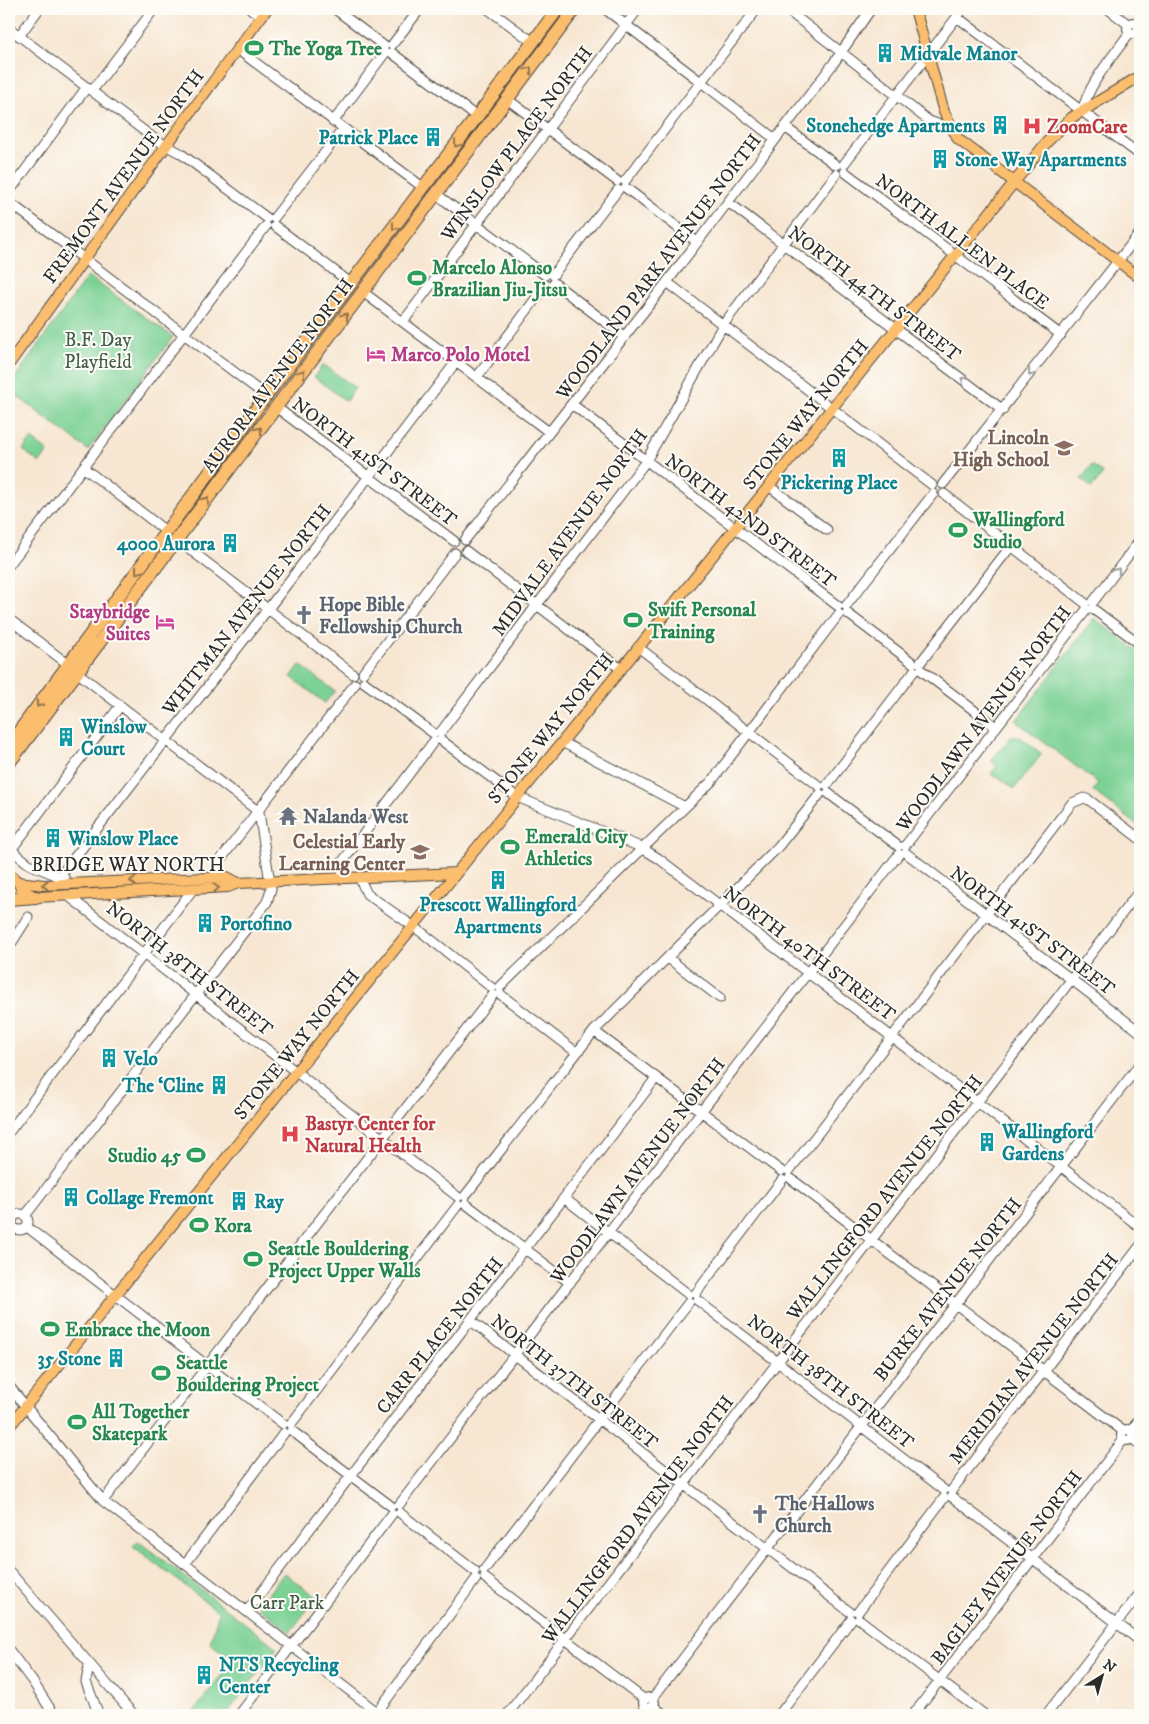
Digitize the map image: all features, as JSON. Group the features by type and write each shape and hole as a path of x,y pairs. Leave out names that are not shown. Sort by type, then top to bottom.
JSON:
{"highway":[{"name":"AURORA AVENUE NORTH","path":"9,763 73,669 172,535 266,396 558,9"},
{"name":"AURORA AVENUE NORTH","path":"172,535 276,407 575,9"},
{"name":"AURORA AVENUE NORTH","path":"9,745 73,669"},
{"path":"9,898 36,897"}],"main road":[{"path":"915,9 948,123 964,146 1140,278"},
{"name":"FREMONT AVENUE NORTH","path":"9,364 264,12"},
{"name":"STONE WAY NORTH","path":"9,1428 516,797 1056,132 1082,112 1140,76"},
{"name":"BRIDGE WAY NORTH","path":"36,897 228,887 238,882 456,873"},
{"path":"9,874 18,882 22,890 36,897"},
{"name":"BRIDGE WAY NORTH","path":"18,882 38,885 227,877 238,882"}],"street":[{"path":"19,36 39,9"},
{"path":"9,192 154,9"},
{"path":"251,9 264,12"},
{"path":"335,9 477,118"},
{"path":"333,122 420,9"},
{"path":"488,9 533,42"},
{"path":"605,9 776,139"},
{"name":"WINSLOW PLACE NORTH","path":"403,322 638,9"},
{"path":"477,377 549,279 757,9"},
{"path":"786,9 923,116 937,124 948,123"},
{"name":"WOODLAND PARK AVENUE NORTH","path":"465,540 625,337 785,127 871,9"},
{"name":"MIDVALE AVENUE NORTH","path":"342,878 343,861 646,461 723,325 782,243 964,9"},
{"path":"1082,112 1085,98 1093,84 1136,27 1108,9"},
{"path":"957,17 1140,155"},
{"path":"9,28 156,140 180,153 352,284"},
{"path":"237,49 342,129 424,188"},
{"path":"507,99 697,242"},
{"name":"NORTH ALLEN PLACE","path":"785,127 1062,335"},
{"path":"9,565 342,129"},
{"path":"436,194 625,337"},
{"name":"NORTH 41ST STREET","path":"9,202 266,396"},
{"name":"NORTH 44TH STREET","path":"728,202 1003,410"},
{"path":"943,484 1062,335 1140,233"},
{"path":"667,282 832,408 940,496 944,494 1140,644"},
{"path":"363,292 549,432"},
{"name":"WHITMAN AVENUE NORTH","path":"61,875 268,609 456,362"},
{"name":"NORTH 42ND STREET","path":"573,405 996,727"},
{"name":"NORTH 41ST STREET","path":"276,407 454,541"},
{"path":"84,468 353,674 358,671 361,680"},
{"path":"103,1501 496,991 711,782 843,610 937,482 943,484 946,489 944,494"},
{"path":"769,486 827,530"},
{"path":"461,538 465,540 468,545 466,551 460,554 456,553 452,548 454,541 461,538"},
{"name":"WOODLAWN AVENUE NORTH","path":"239,1715 1140,540"},
{"path":"185,1564 576,1052 594,1031 777,848 1011,546"},
{"name":"NORTH 41ST STREET","path":"466,551 621,669"},
{"path":"216,877 218,864 361,680 456,553"},
{"path":"9,619 259,812 271,889 267,902 25,1216"},
{"name":"NORTH 41ST STREET","path":"638,647 1140,1032"},
{"name":"NORTH 40TH STREET","path":"361,680 516,797 644,849 893,1036 1140,1227"},
{"path":"71,884 61,875 29,864 10,849 120,706"},
{"path":"562,742 685,807"},
{"path":"9,1386 103,1501 378,1714 480,1574 1072,803 1077,799 1084,798 1089,800 1140,839"},
{"path":"359,877 367,894 413,926 576,1052"},
{"path":"9,1132 193,889"},
{"name":"WALLINGFORD AVENUE NORTH","path":"507,1715 1140,890"},
{"name":"NORTH 38TH STREET","path":"67,895 570,1284"},
{"path":"9,946 28,917"},
{"path":"668,958 720,998"},
{"path":"594,1031 1140,1445"},
{"name":"BURKE AVENUE NORTH","path":"647,1706 1140,1064"},
{"name":"CARR PLACE NORTH","path":"247,1611 656,1078"},
{"name":"NORTH 38TH STREET","path":"564,1198 1140,1641"},
{"path":"15,1229 12,1224 11,1215 21,1214 25,1216 28,1222 27,1227"},
{"path":"27,1227 287,1428 565,1639 647,1706 665,1715"},
{"path":"15,1229 22,1230 27,1227"},
{"path":"9,1238 15,1229"},
{"name":"MERIDIAN AVENUE NORTH","path":"778,1715 1140,1246"},
{"name":"NORTH 37TH STREET","path":"470,1321 985,1715"},
{"name":"BAGLEY AVENUE NORTH","path":"913,1715 1140,1418"},
{"path":"9,1571 134,1715"},
{"path":"1046,1715 1140,1593"},
{"path":"9,1650 34,1682 54,1715"},
{"path":"90,1665 86,1682 99,1715"}],"green space":[{"name":"B.F. Day Playfield","path":"88,276 173,337 88,450 9,390 9,386"},
{"path":"323,364 355,388 346,401 314,377"},
{"path":"31,439 48,451 40,463 23,450"},
{"path":"1092,465 1103,474 1092,488 1081,479"},
{"path":"1094,618 1140,653 1140,827 1093,791 1098,783 1016,721"},
{"path":"300,665 335,691 325,703 291,677"},
{"path":"1012,736 1019,736 1042,754 1014,789 996,775 994,777 991,774 997,766 991,761"},
{"path":"138,1541 277,1648 226,1715 191,1715 233,1660 210,1643 219,1612 133,1546"},
{"name":"Carr Park","path":"284,1573 317,1597 290,1632 258,1607"}],"place":[{"name":"The Yoga Tree","path":"254,48"},
{"name":"Midvale Manor","path":"885,53"},
{"name":"Stonehedge Apartments","path":"1000,125"},
{"name":"ZoomCare","path":"1032,126"},
{"name":"Patrick Place","path":"433,137"},
{"name":"Stone Way Apartments","path":"940,159"},
{"name":"Marcelo Alonso Brazilian Jiu-Jitsu","path":"417,278"},
{"name":"Marco Polo Motel","path":"376,354"},
{"name":"Lincoln High School","path":"1064,448"},
{"name":"Pickering Place","path":"839,458"},
{"name":"Wallingford Studio","path":"958,530"},
{"name":"4000 Aurora","path":"230,543"},
{"name":"Hope Bible Fellowship Church","path":"304,615"},
{"name":"Swift Personal Training","path":"633,620"},
{"name":"Staybridge Suites","path":"165,622"},
{"name":"Winslow Court","path":"66,737"},
{"name":"Nalanda West","path":"288,816"},
{"name":"Winslow Place","path":"53,838"},
{"name":"Emerald City Athletics","path":"510,847"},
{"name":"Celestial Early Learning Center","path":"420,852"},
{"name":"Prescott Wallingford Apartments","path":"498,880"},
{"name":"Portofino","path":"205,923"},
{"name":"Velo","path":"109,1058"},
{"name":"The ‘Cline","path":"219,1085"},
{"name":"Bastyr Center for Natural Health","path":"290,1134"},
{"name":"Wallingford Gardens","path":"987,1142"},
{"name":"Studio 45","path":"196,1155"},
{"name":"Collage Fremont","path":"71,1197"},
{"name":"Ray","path":"239,1201"},
{"name":"Kora","path":"199,1225"},
{"name":"Seattle Bouldering Project Upper Walls","path":"253,1259"},
{"name":"Embrace the Moon","path":"50,1329"},
{"name":"35 Stone","path":"116,1358"},
{"name":"Seattle Bouldering Project","path":"161,1373"},
{"name":"All Together Skatepark","path":"77,1422"},
{"name":"The Hallows Church","path":"760,1514"},
{"name":"NTS Recycling Center","path":"204,1675"}]}
